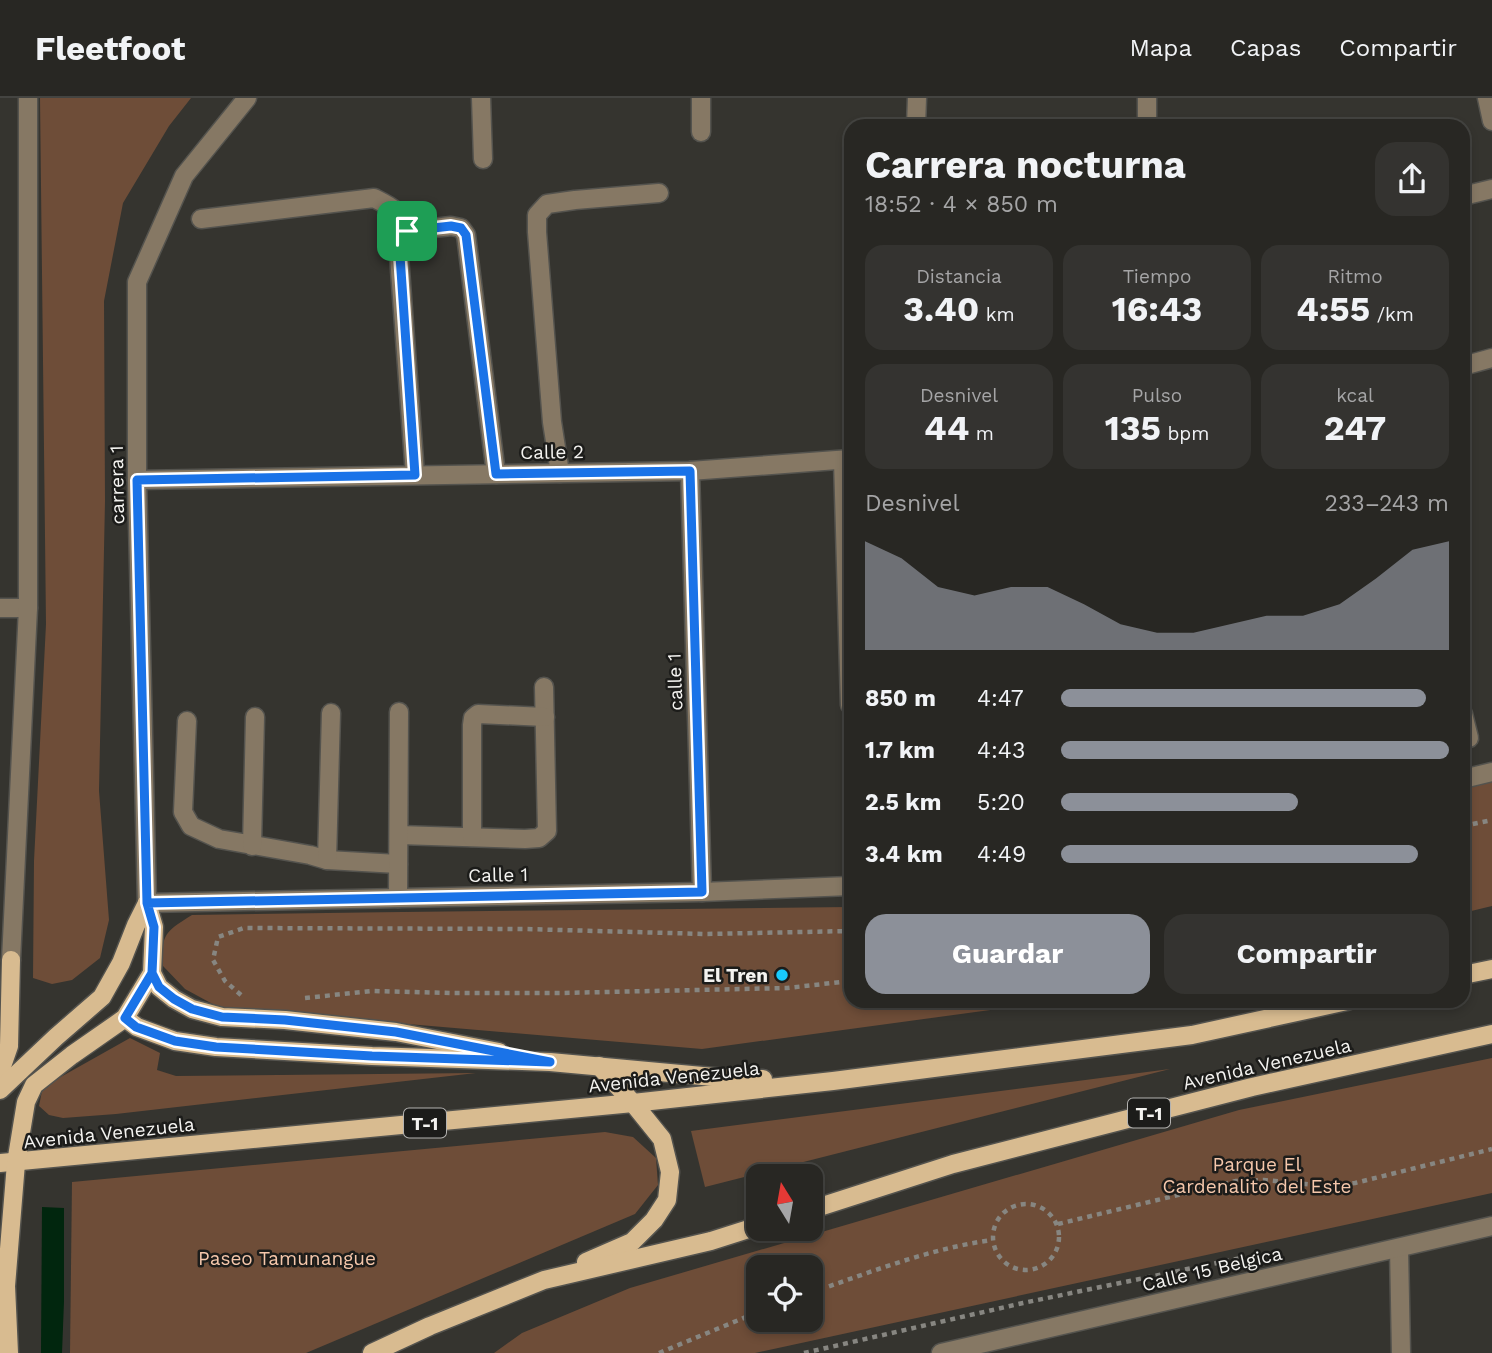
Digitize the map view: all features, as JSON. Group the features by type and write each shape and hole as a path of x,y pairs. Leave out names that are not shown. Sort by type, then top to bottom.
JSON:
{"main road":[{"path":"9,1353 3,1284 8,1163 26,1102 34,1085 125,1018 152,973 154,927 147,903"},
{"path":"0,1090 103,997 147,903"},
{"path":"0,1072 9,1046 10,960"},
{"path":"1470,974 1492,969"},
{"path":"152,973 159,987 174,999 192,1009 222,1017 285,1020 396,1032 550,1062"},
{"name":"Avenida Venezuela","path":"8,1163 633,1103 833,1081 1192,1035 1315,1008"},
{"path":"125,1018 136,1027 175,1041 216,1047 550,1062 735,1079 833,1081"},
{"name":"Avenida Venezuela","path":"823,1205 953,1164 1252,1087 1492,1034"},
{"path":"372,1353 430,1325 632,1242 654,1220 667,1200 670,1172 662,1139 599,1066"},
{"path":"544,1280 711,1241 746,1230"}],"street":[{"path":"10,960 28,608 28,98"},
{"name":"carrera 1","path":"147,903 137,480 138,282 184,176 247,98"},
{"path":"481,98 483,159"},
{"path":"701,98 701,132"},
{"path":"916,119 917,98"},
{"path":"1147,98 1147,119"},
{"path":"1487,98 1492,121"},
{"path":"1470,194 1492,189"},
{"path":"560,473 551,409 537,215 547,204 659,193"},
{"path":"201,219 374,198 401,215 407,231"},
{"path":"407,231 451,226 461,228 466,235 496,474"},
{"path":"407,231 400,242 400,256 415,475"},
{"path":"1470,364 1492,358"},
{"name":"Calle 2","path":"137,480 690,471 844,459"},
{"name":"calle 1","path":"690,471 702,892"},
{"path":"0,608 28,608"},
{"path":"398,835 539,838 547,831 544,687"},
{"path":"398,898 399,712"},
{"path":"327,860 331,713"},
{"path":"472,837 473,718 478,714 545,717"},
{"path":"252,846 255,717"},
{"path":"187,721 183,812 191,826 219,839 327,860 398,864"},
{"path":"1470,777 1492,772"},
{"name":"Calle 1","path":"147,903 702,892 844,886"},
{"name":"Calle 15 Belgica","path":"941,1353 1002,1346 1492,1226"},
{"path":"1399,1248 1401,1353"}],"path":[{"path":"1470,825 1492,820"},
{"path":"254,997 241,996 225,981 213,960 218,937 244,928 524,929 706,934 844,931"},
{"path":"299,999 370,991 561,993 787,988 844,982"},
{"path":"1058,1224 1236,1181 1264,1180 1327,1186 1355,1183 1492,1149"},
{"path":"1028,1203 1046,1209 1058,1224 1060,1243 1051,1260 1034,1270 1015,1269 999,1258 992,1240 996,1221 1009,1208 1028,1203"},
{"path":"823,1288 918,1255 992,1240"},
{"path":"804,1353 1023,1303 1251,1256"},
{"path":"659,1353 746,1317"}],"green space":[{"path":"40,98 191,98 169,126 123,203 104,301 105,501 99,791 109,920 100,958 72,980 52,984 33,978 34,861 46,624"},
{"path":"1492,782 1492,906 1470,911 1470,787"},
{"path":"844,907 844,1008 1005,1008 702,1049 220,1008 185,989 163,966 164,940 170,930 192,915"},
{"path":"130,1038 160,1053 157,1070 176,1076 476,1073 116,1114 63,1118 49,1115 39,1106 42,1091 50,1083"},
{"name":"Parque El Cardenalito del Este","path":"1492,1058 1492,1193 755,1353 494,1353 522,1333 630,1288 791,1241 823,1241 823,1232 1239,1110"},
{"path":"1170,1069 796,1164 746,1164 746,1177 705,1187 691,1131"},
{"name":"Paseo Tamunangue","path":"605,1132 633,1137 656,1158 658,1185 635,1214 306,1353 70,1353 72,1182"}],"shaded area":[{"path":"42,1207 64,1208 62,1353 41,1353"}],"place":[{"name":"El Tren","path":"782,975"}],"route":[{"path":"407,231 400,242 400,256 415,475 137,480 147,903 154,927 152,973 125,1018 136,1027 175,1041 216,1047 550,1062 396,1032 285,1020 222,1017 192,1009 174,999 159,987 152,973 154,927 147,903 702,892 690,471 496,474 466,235 461,228 451,226 407,231"}]}
